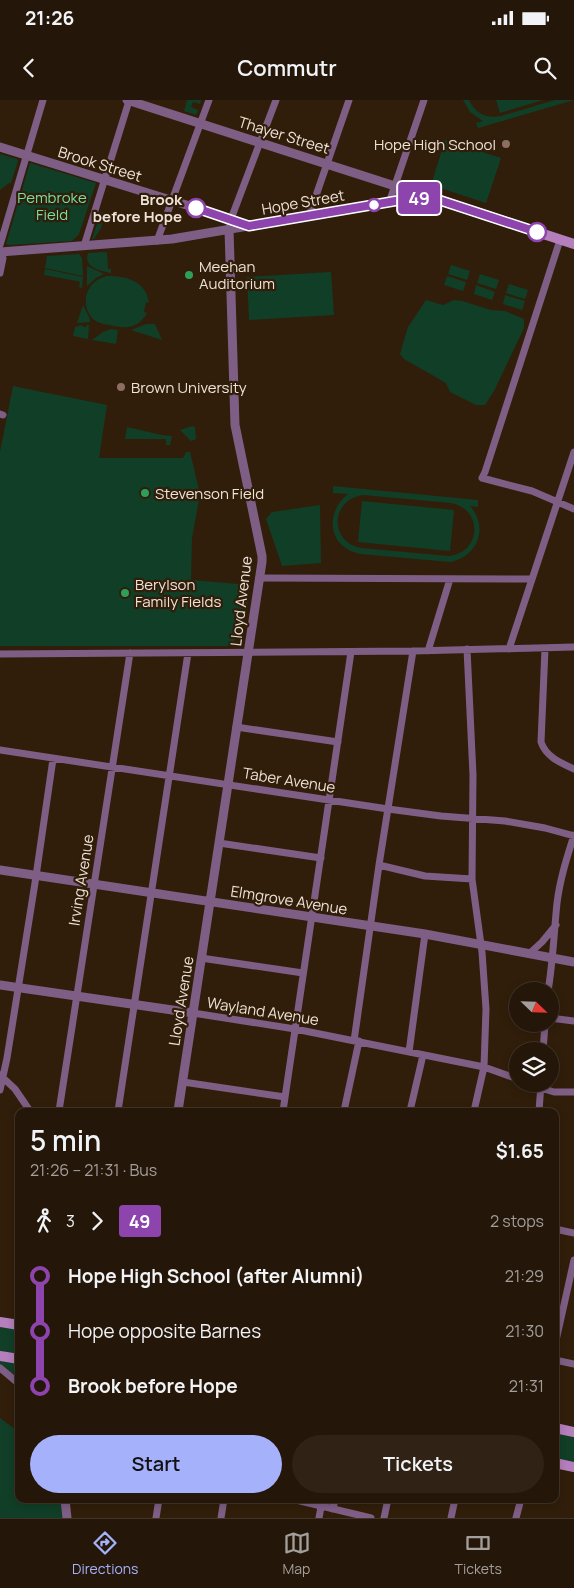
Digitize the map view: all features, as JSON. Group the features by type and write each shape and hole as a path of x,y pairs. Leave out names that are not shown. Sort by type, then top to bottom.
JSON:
{"main road":[{"name":"Hope Street","path":"433,198 574,244"},
{"path":"0,1322 15,1324"},
{"path":"0,1356 15,1358"},
{"path":"559,1429 574,1432"},
{"path":"559,1464 574,1467"}],"street":[{"path":"0,273 3,258 0,249 43,100"},
{"path":"84,246 128,100"},
{"name":"Thayer Street","path":"128,100 433,198"},
{"path":"157,240 209,100"},
{"name":"Lloyd Avenue","path":"179,1108 262,556 235,425 229,229 231,219 276,100"},
{"path":"310,216 349,100"},
{"path":"391,202 390,197 424,100"},
{"name":"Brook Street","path":"0,147 249,226"},
{"name":"Hope Street","path":"0,249 84,246 157,240 415,198 433,198"},
{"path":"560,240 482,478 532,491 574,509"},
{"path":"509,649 574,452"},
{"path":"259,578 531,579"},
{"path":"428,651 450,579"},
{"path":"0,654 352,652 574,647"},
{"path":"545,649 541,742 543,750 574,769"},
{"path":"468,650 473,775 472,879 481,944 486,1009 484,1067 475,1108"},
{"path":"345,1108 356,1041 379,865 413,651"},
{"path":"283,1108 352,652"},
{"name":"Irving Avenue","path":"59,1108 130,653"},
{"path":"118,1108 188,653"},
{"path":"236,727 338,742"},
{"name":"Taber Avenue","path":"0,750 329,801 523,824 574,835"},
{"path":"0,1090 36,876 53,759"},
{"path":"549,982 558,902 564,867 574,835"},
{"path":"219,843 321,858"},
{"path":"379,865 425,876 472,879"},
{"name":"Elmgrove Avenue","path":"0,870 426,934 574,962"},
{"path":"530,953 556,925"},
{"path":"409,1052 426,934"},
{"path":"202,958 303,973"},
{"name":"Wayland Avenue","path":"0,985 295,1029 484,1067 509,1076"},
{"path":"559,1020 574,1022"},
{"path":"411,1108 423,1055"},
{"path":"2,1076 15,1089 28,1108"},
{"path":"183,1082 285,1098"},
{"path":"539,1108 541,1092"},
{"path":"559,1092 574,1092"},
{"path":"559,1229 574,1233"},
{"path":"559,1327 574,1260"},
{"path":"559,1361 574,1364"},
{"path":"0,1368 15,1379"},
{"path":"65,1503 67,1518"},
{"path":"156,1518 158,1503"},
{"path":"222,1518 224,1503"},
{"path":"309,1503 371,1518"},
{"path":"333,1509 334,1503"},
{"path":"384,1518 387,1503"},
{"path":"451,1518 454,1503"},
{"path":"516,1518 520,1503"},
{"path":"319,1518 321,1506"}],"green space":[{"path":"187,100 201,100 200,104 193,102 191,107 198,110 196,115 184,111"},
{"path":"463,100 469,100 478,112 486,116 496,117 555,100 574,100 478,128 476,123 483,121 470,112"},
{"path":"496,100 543,100 500,113"},
{"path":"445,140 501,158 486,203 431,185"},
{"path":"0,154 17,159 18,161 11,183 0,190"},
{"name":"Pembroke Field","path":"30,163 96,183 79,234 72,241 6,244"},
{"path":"101,212 105,213 101,228 94,239 92,239"},
{"path":"107,252 108,269 111,269 111,273 94,268 88,262 88,253"},
{"path":"79,254 82,258 83,276 45,268 47,256"},
{"path":"451,265 470,271 467,280 448,274"},
{"path":"87,266 104,274 87,286"},
{"path":"45,269 83,277 82,288 79,287 80,282 44,275"},
{"path":"331,272 334,315 249,320 247,277"},
{"path":"480,274 499,280 496,289 477,283"},
{"path":"107,276 122,277 134,281 144,290 149,303 146,302 144,312 147,313 140,322 135,325 121,327 100,323 92,318 86,306 87,293 94,282"},
{"path":"447,276 466,282 463,291 444,285"},
{"path":"509,284 528,290 525,299 506,293"},
{"path":"476,285 495,292 492,300 474,294"},
{"path":"505,295 525,301 522,310 503,304"},
{"path":"426,300 443,305 454,300 462,301 491,310 505,311 524,319 524,328 494,391 485,405 476,405 450,392 446,383 404,359 400,354 408,327"},
{"path":"83,305 90,322 77,323"},
{"path":"146,324 155,324 162,340 131,330"},
{"path":"82,325 86,327 89,325 88,339 73,336 75,327"},
{"path":"111,329 118,330 116,344 92,340 103,332"},
{"path":"13,386 107,405 99,458 183,458 186,452 190,452 200,494 192,538 191,580 250,585 244,626 231,646 0,646 0,452"},
{"path":"192,426 195,427 196,439 191,441 180,430"},
{"path":"127,427 172,436 170,445 166,445 166,439 125,439"},
{"path":"333,486 478,500 478,507 470,506 476,514 479,523 478,540 468,554 450,562 361,554 342,545 336,537 333,529 335,511 348,494 333,493","holes":["363,495 451,503 469,513 473,521 474,530 473,539 468,547 460,553 449,556 361,548 343,538 339,530 339,512 352,498"]},
{"path":"362,501 454,510 450,551 358,542"},
{"path":"320,505 321,563 282,566 266,519 272,512"},
{"path":"0,1325 15,1327 15,1354 0,1351"},
{"path":"0,1361 15,1363 13,1375 0,1365"},
{"path":"0,1418 15,1429 15,1503 65,1503 67,1518 0,1518"},
{"path":"559,1432 574,1436 574,1462 559,1459"}],"bus line":[{"name":"49","path":"196,208 249,226 407,199 433,198 537,232"}],"place":[{"name":"Hope High School","path":"506,144"},
{"name":"Brook before Hope","path":"196,208"},
{"name":"Meehan Auditorium","path":"189,275"},
{"name":"Brown University","path":"121,387"},
{"name":"Stevenson Field","path":"145,493"},
{"name":"Berylson Family Fields","path":"125,593"}]}
